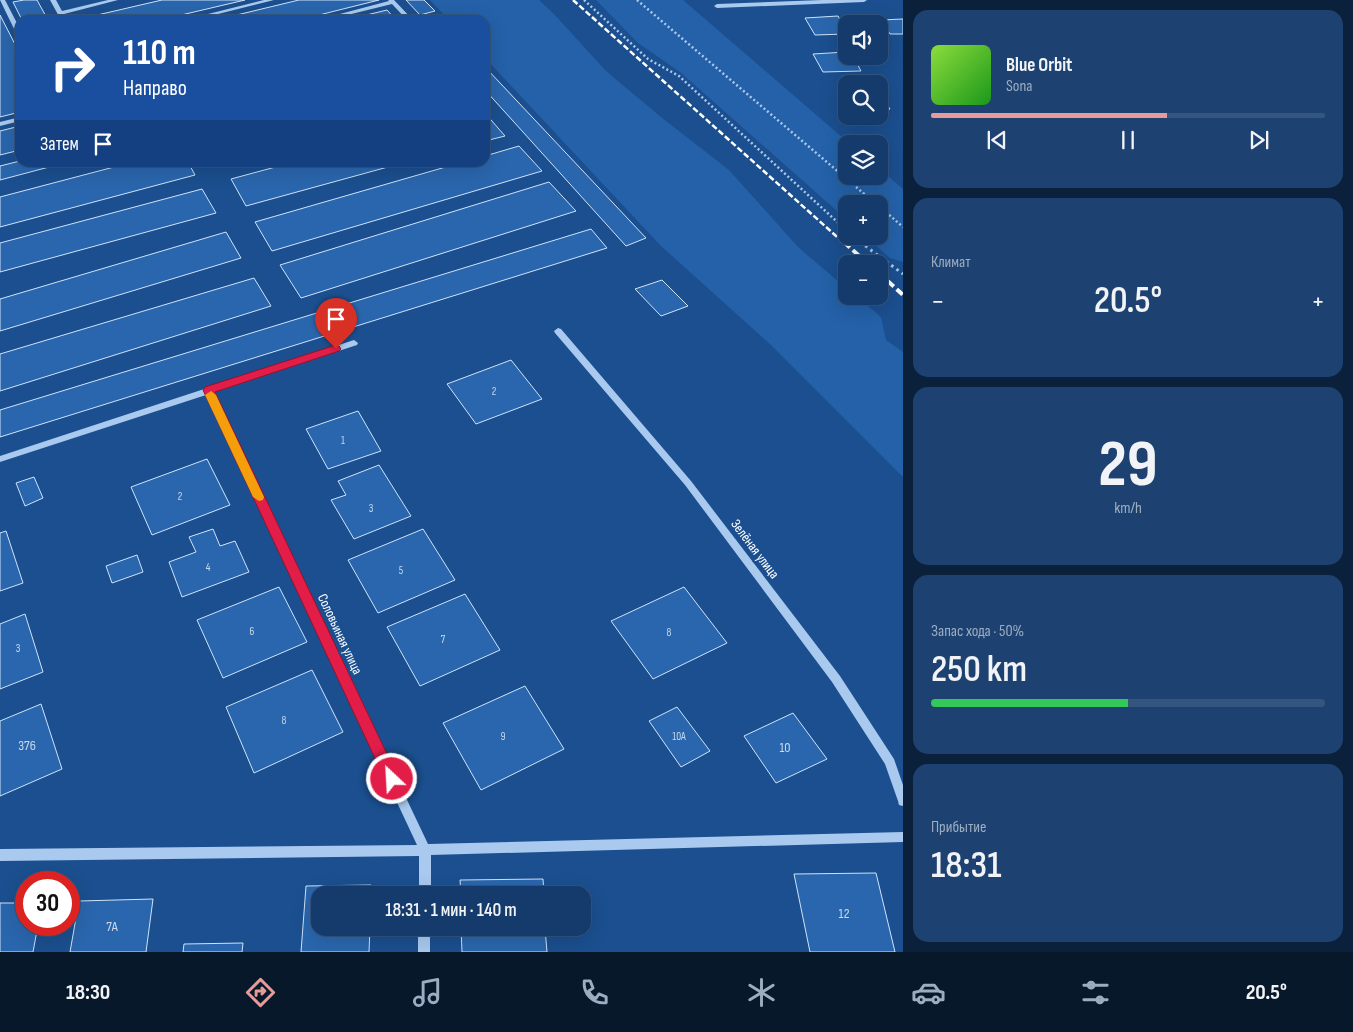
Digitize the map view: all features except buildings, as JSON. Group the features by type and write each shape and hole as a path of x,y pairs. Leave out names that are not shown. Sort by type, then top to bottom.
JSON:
{"street":[{"path":"2,0 15,25"},
{"path":"52,0 62,15"},
{"path":"60,12 115,0"},
{"path":"208,15 271,0"},
{"path":"339,15 392,1 405,15"},
{"path":"0,124 15,120"},
{"name":"Зелёная улица","path":"558,331 688,483 836,679 890,762 903,801"},
{"path":"0,459 354,343"},
{"name":"Соловьиная улица","path":"208,390 425,850 425,886"},
{"path":"0,855 425,850 903,837"},
{"path":"424,936 424,952"}],"lane":[{"path":"716,6 864,0"}],"path":[{"path":"584,0 648,59 679,76 838,223"},
{"path":"636,0 865,195"},
{"path":"888,214 903,227"},
{"path":"863,245 903,274"}],"shaded area":[{"path":"430,0 539,0 606,71 729,170 799,248 838,281 838,305 867,305 881,317 886,340 903,352 903,477 771,345 661,246 490,63 490,15 444,15"},
{"path":"596,0 683,0 840,135 838,135 838,185 888,185 888,176 903,189 903,262 890,258 875,245 888,245 888,195 838,195 838,212 680,72 638,43"}],"railway":[{"path":"573,0 838,238"},
{"path":"847,245 858,255"},
{"path":"888,281 903,295"}],"slow traffic":[{"path":"211,395 259,497"}],"route":[{"path":"336,349 208,390 392,779"}]}
